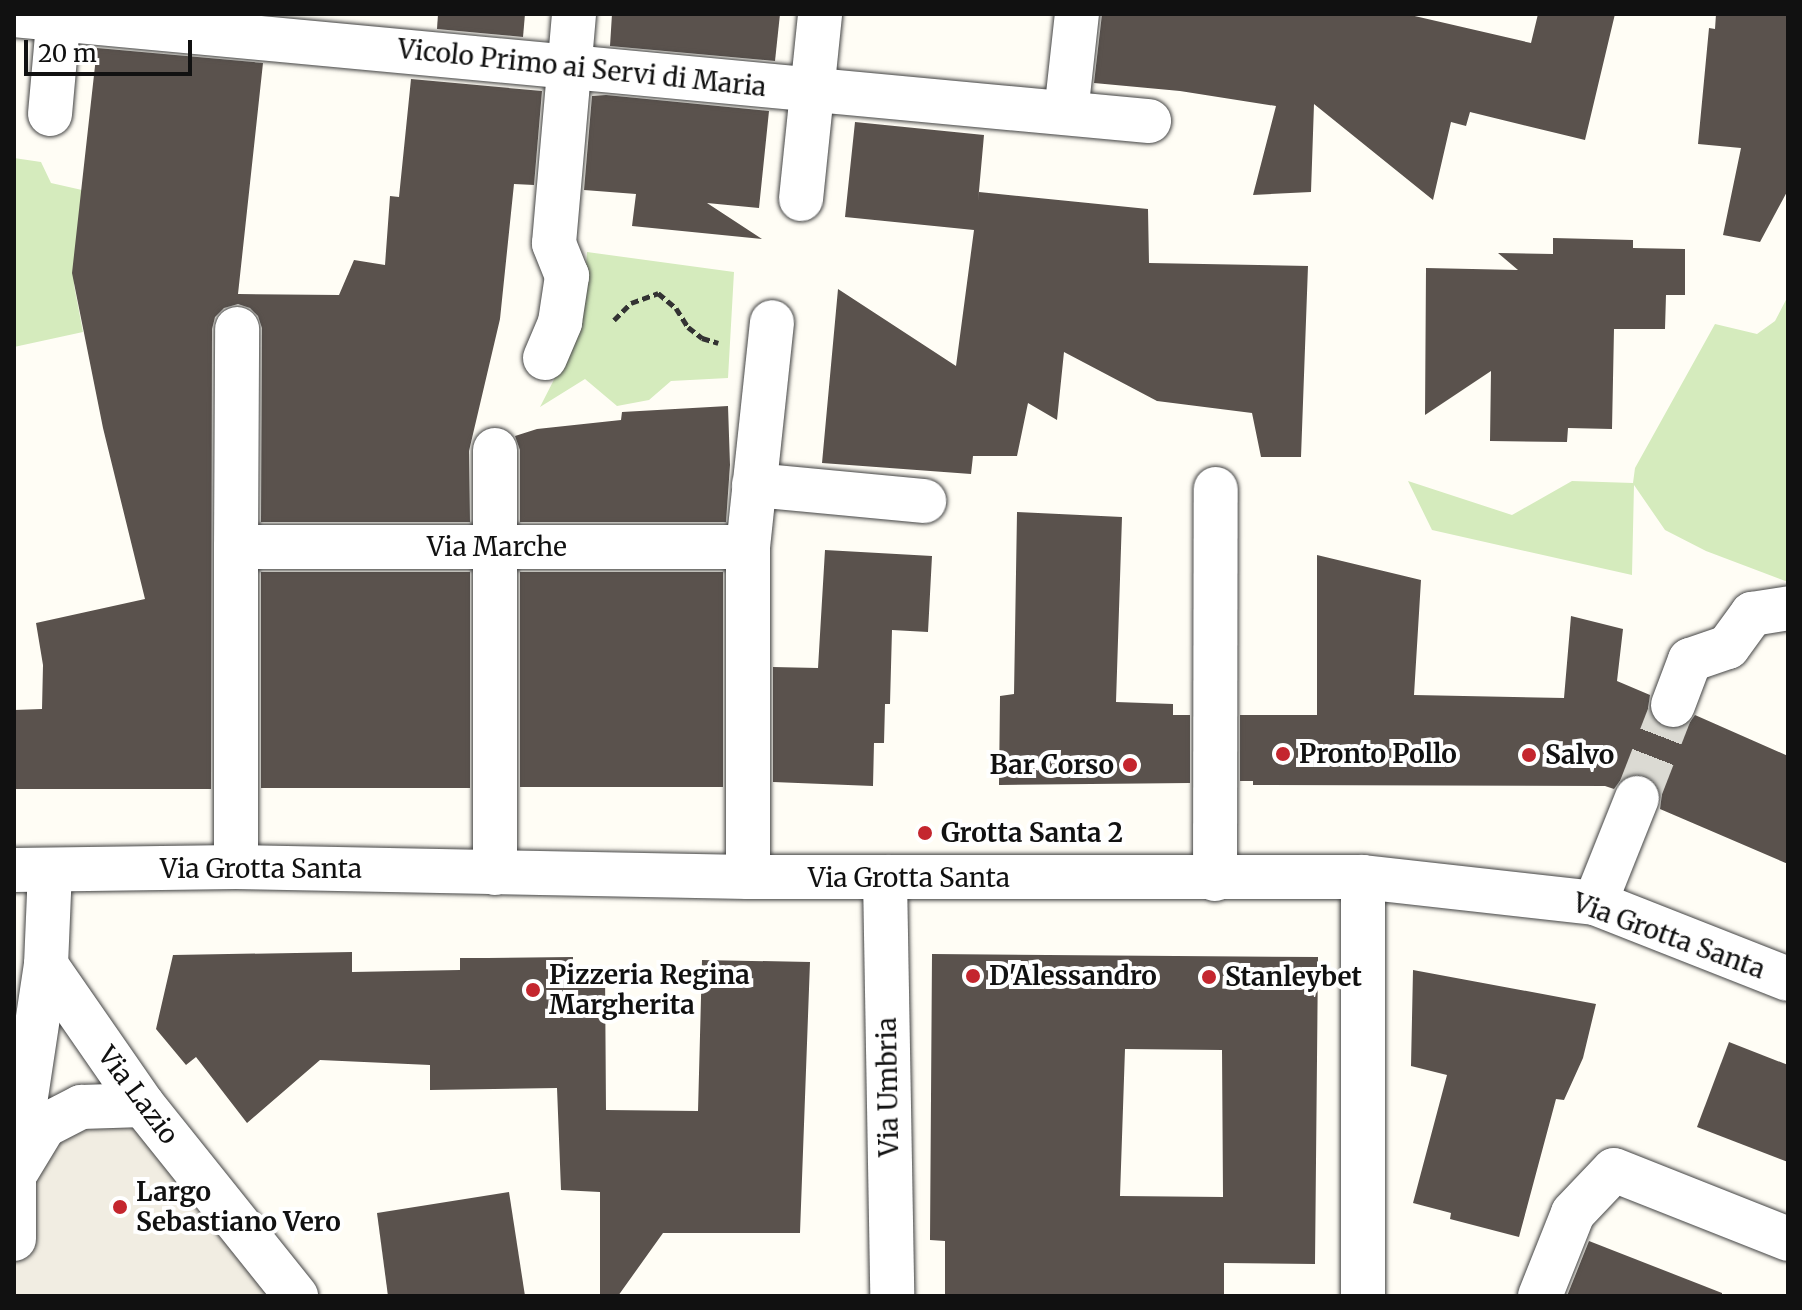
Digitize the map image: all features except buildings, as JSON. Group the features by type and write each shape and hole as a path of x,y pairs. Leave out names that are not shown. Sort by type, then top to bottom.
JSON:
{"street":[{"path":"553,340 567,276 554,243 574,14"},
{"path":"801,199 820,14"},
{"path":"1066,113 1077,14"},
{"name":"Vicolo Primo ai Servi di Maria","path":"14,15 314,28 569,66 1149,121"},
{"path":"50,114 59,17"},
{"path":"236,867 237,329"},
{"path":"748,877 748,547 770,341"},
{"path":"495,450 495,873"},
{"path":"754,485 924,501"},
{"path":"1215,879 1216,489"},
{"name":"Via Marche","path":"236,547 748,547"},
{"path":"1673,705 1690,660 1728,647 1752,614 1788,608"},
{"path":"1595,903 1637,798"},
{"name":"Via Grotta Santa","path":"32,870 236,867 748,877 1363,877 1595,903 1788,979"},
{"path":"14,1239 14,1176 46,965 32,870"},
{"name":"Via Umbria","path":"885,877 892,1296"},
{"path":"1363,877 1363,1296"},
{"name":"Via Lazio","path":"46,965 143,1105 296,1296"},
{"path":"14,1176 44,1126 81,1107 143,1105"},
{"path":"1540,1296 1573,1213 1614,1170 1788,1239"}],"path":[{"path":"553,340 611,323 631,303 658,293 702,338 770,341"}],"green space":[{"path":"14,158 41,162 51,183 82,190 74,285 83,332 14,347"},
{"path":"587,252 734,272 728,378 671,381 649,400 617,406 585,379 540,407 563,362 584,291"},
{"path":"1788,296 1788,582 1706,551 1665,530 1634,485 1632,575 1432,530 1408,481 1512,515 1572,481 1633,483 1635,468 1715,324 1757,334 1775,321"}],"shaded area":[{"name":"Largo Sebastiano Vero","path":"143,1105 296,1296 14,1296 14,1176 44,1126"}],"tunnel":[{"path":"1637,798 1673,705"}],"place":[{"name":"Pronto Pollo","path":"1283,754"},
{"name":"Salvo","path":"1529,755"},
{"name":"Bar Corso","path":"1130,765"},
{"name":"Grotta Santa 2","path":"925,833"},
{"name":"D'Alessandro","path":"973,976"},
{"name":"Stanleybet","path":"1209,977"},
{"name":"Pizzeria Regina Margherita","path":"533,990"},
{"name":"Largo Sebastiano Vero","path":"120,1207"}]}
